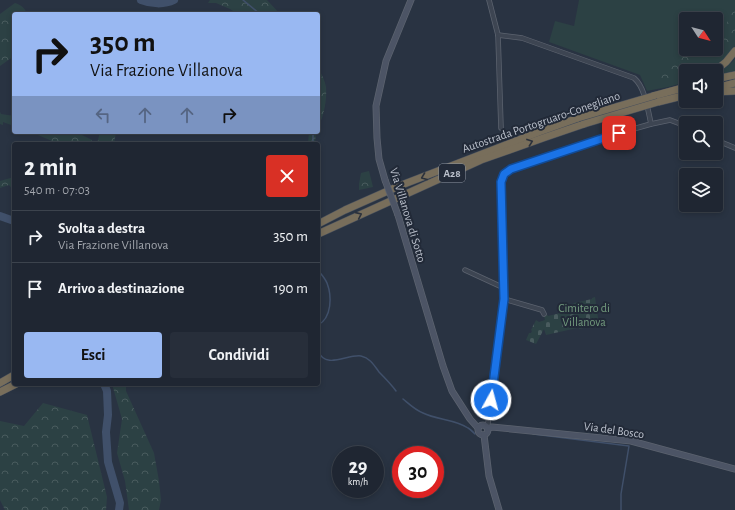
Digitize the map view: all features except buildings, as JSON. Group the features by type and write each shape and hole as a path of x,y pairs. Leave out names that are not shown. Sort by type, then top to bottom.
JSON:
{"highway":[{"path":"723,64 735,51"},
{"path":"723,77 735,74"},
{"path":"723,86 735,83"},
{"name":"Autostrada Portogruaro-Conegliano","path":"321,232 481,160 656,99 679,88"},
{"path":"723,92 735,91"},
{"name":"Autostrada Portogruaro-Conegliano","path":"320,223 399,186 532,134 578,118 656,99 679,97"},
{"path":"0,383 12,376"},
{"path":"0,392 12,386"}],"street":[{"name":"Via Villanova di Sotto","path":"411,0 386,61 376,106 379,159 398,215 452,392 470,419 478,428"},
{"path":"489,0 498,35 501,128"},
{"path":"498,35 522,38 634,78 640,85 651,124"},
{"path":"499,510 489,476 484,435 487,432 504,299 501,182 504,174 511,169 619,133 670,120 679,123"},
{"path":"723,143 735,148"},
{"path":"465,270 504,288"},
{"path":"504,299 542,310 544,314"},
{"path":"484,435 479,434 478,428 482,425 487,427"},
{"name":"Via del Bosco","path":"487,427 631,441 735,469"}],"green space":[{"path":"210,0 267,0 278,12 235,12 216,3 208,3"},
{"path":"579,0 735,0 735,46 726,60 722,64 679,64 679,84 647,91 640,75 549,42 555,21 574,26"},
{"path":"698,0 697,12 688,12"},
{"path":"735,0 735,37 723,53 723,32 725,32 729,14"},
{"path":"15,3 22,7 26,12 12,12 12,57 0,66 0,14"},
{"path":"679,56 692,56 695,58 690,64 679,64 679,78 672,81 663,81 659,76 667,61 670,62"},
{"path":"735,58 735,71 723,74 723,69"},
{"path":"320,71 326,87 323,113 320,123"},
{"path":"0,112 1,114 12,116 12,125 3,122 3,125 0,124"},
{"path":"36,134 80,134 92,140 92,142 54,142"},
{"path":"100,134 116,134 114,142 98,142"},
{"path":"309,134 316,134 315,142 308,142"},
{"path":"369,171 373,187 359,190 361,173"},
{"path":"12,178 12,189 9,185 0,188 0,181"},
{"name":"Cimitero di Villanova","path":"595,297 599,325 579,329 579,327 546,335 544,329 536,344 526,340 529,333 532,331 531,330 536,320 539,322 545,320 544,316 560,313 574,303"},
{"path":"113,386 126,386 126,391 154,453 161,500 159,510 129,510 125,481 117,453 122,419"},
{"path":"43,403 87,415 107,497 106,510 5,510 0,500 0,421 24,426"}],"waterway":[{"path":"141,0 158,3 166,3 174,0"},
{"path":"243,0 258,12"},
{"path":"313,134 313,142"},
{"path":"0,216 12,220"},
{"path":"320,273 327,283 330,294 330,306 328,312 323,322 320,324"},
{"path":"320,354 326,360 337,360 355,356 367,358 396,391"},
{"path":"105,386 107,391 108,415 106,432 108,462 120,503 119,510"},
{"path":"403,399 420,412 463,425 475,434"},
{"path":"533,434 629,446 621,494 621,510"}],"route":[{"path":"491,400 504,299 501,182 504,174 511,169 619,133"}]}
